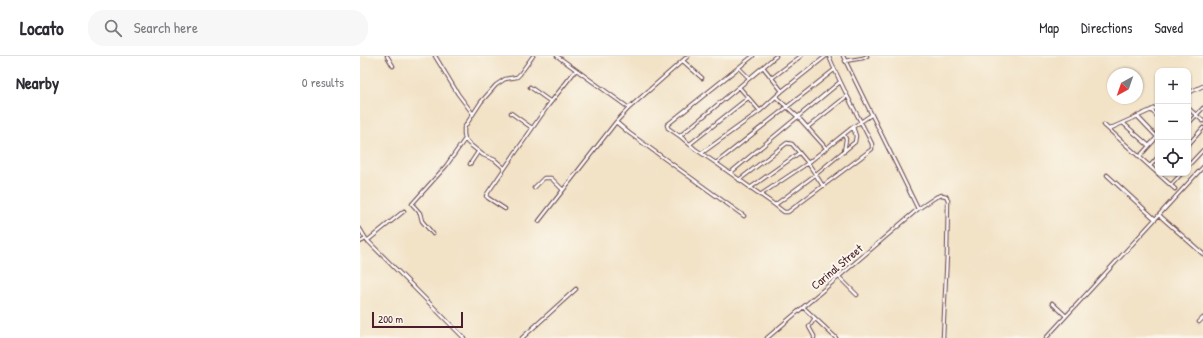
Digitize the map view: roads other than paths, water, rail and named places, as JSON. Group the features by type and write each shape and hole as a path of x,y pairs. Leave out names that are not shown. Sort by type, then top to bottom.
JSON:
{"street":[{"path":"387,56 393,66"},
{"path":"435,56 458,94 473,114"},
{"path":"504,168 495,160 478,152 465,139 464,128 481,102 496,85 505,78 517,77 532,56"},
{"path":"557,56 629,108"},
{"path":"539,221 616,122 629,108 688,56"},
{"path":"702,153 760,111 827,56 872,144 871,151 788,212 784,212 750,188 702,153 681,137 668,128 667,125 752,56"},
{"path":"681,137 682,133 776,56"},
{"path":"772,78 801,56"},
{"path":"843,56 918,209"},
{"path":"845,62 867,56"},
{"path":"683,61 702,78"},
{"path":"763,67 782,92"},
{"path":"739,68 749,78"},
{"path":"505,209 486,196 532,128 576,70"},
{"path":"716,163 834,70"},
{"path":"730,173 840,82"},
{"path":"1191,92 1203,86"},
{"path":"530,87 551,102"},
{"path":"739,87 760,111"},
{"path":"808,127 847,96"},
{"path":"776,97 808,127 826,148"},
{"path":"690,144 748,98"},
{"path":"1109,129 1155,108"},
{"path":"1191,121 1203,108"},
{"path":"1151,110 1155,113"},
{"path":"1191,111 1203,122"},
{"path":"511,112 532,128"},
{"path":"760,195 808,164 853,127 871,115"},
{"path":"1137,116 1155,133"},
{"path":"616,122 744,216"},
{"path":"1123,123 1148,146"},
{"path":"1104,125 1155,170"},
{"path":"775,205 855,142 856,133 853,127"},
{"path":"1191,142 1203,128"},
{"path":"844,135 846,139 844,152"},
{"path":"433,234 422,222 420,214 412,204 446,166 465,139"},
{"path":"1139,156 1155,139"},
{"path":"739,180 787,143 792,144 823,186"},
{"path":"1191,163 1203,150"},
{"path":"470,164 478,152"},
{"path":"750,188 799,153"},
{"path":"1150,166 1155,160"},
{"path":"1046,338 1203,167"},
{"path":"1107,175 1155,219"},
{"path":"1163,176 1175,189"},
{"path":"1171,185 1179,176"},
{"path":"534,188 544,178 551,178 563,190"},
{"name":"Carinal Street","path":"767,338 918,209 936,197 942,195 946,196 948,200 943,338"},
{"path":"360,242 367,240 404,211"},
{"path":"1159,215 1203,254"},
{"path":"360,229 367,240 464,338"},
{"path":"839,278 857,295"},
{"path":"522,338 576,289"},
{"path":"1052,303 1066,316"},
{"path":"803,307 836,338"},
{"path":"814,338 809,327 815,318"},
{"path":"1199,322 1203,318"}]}
